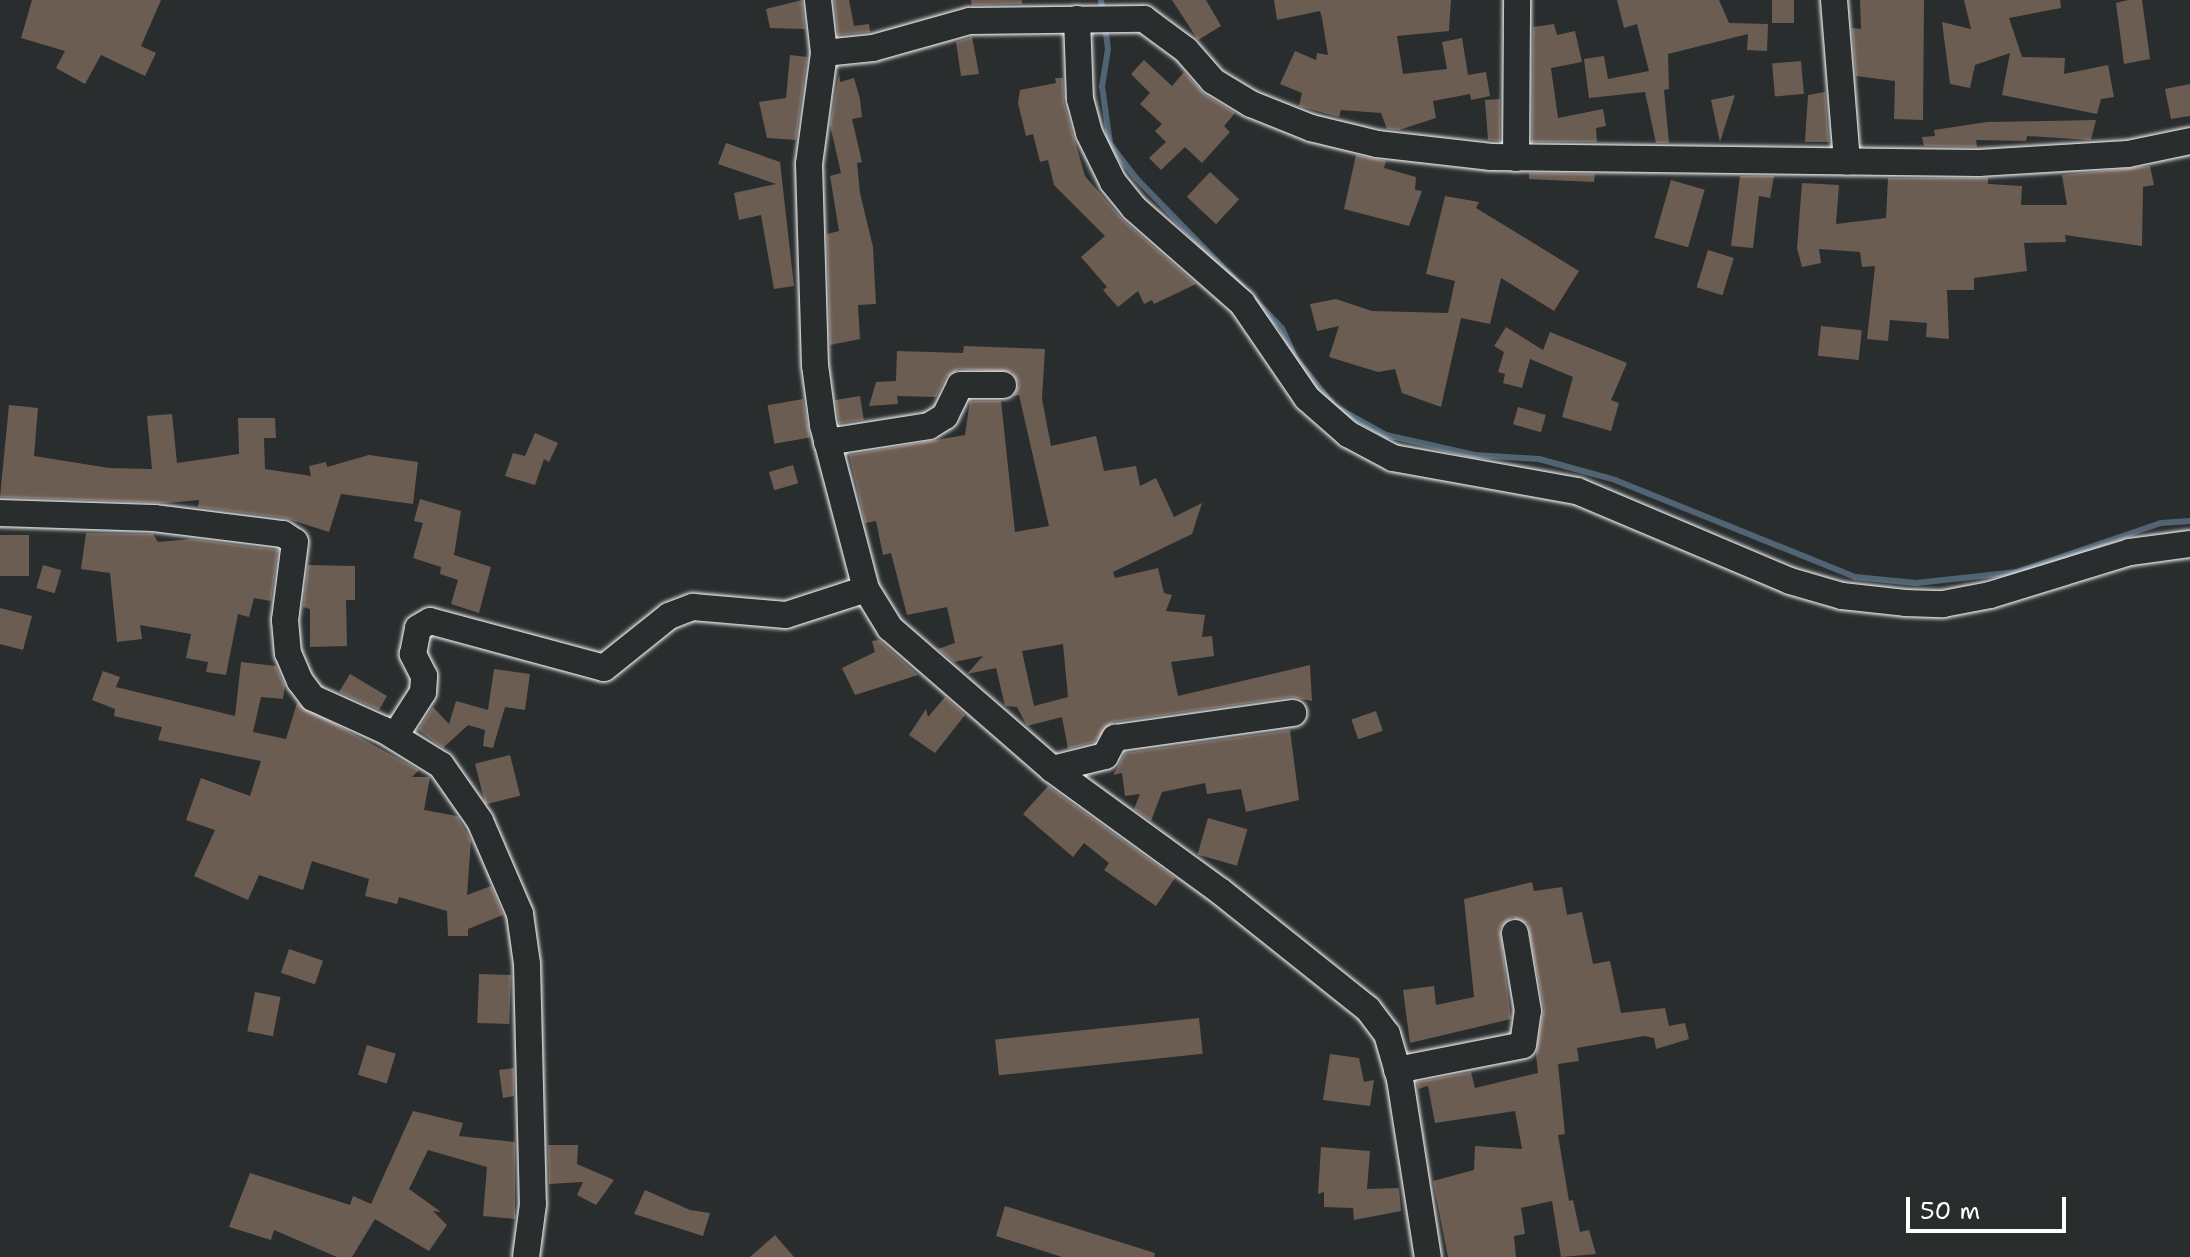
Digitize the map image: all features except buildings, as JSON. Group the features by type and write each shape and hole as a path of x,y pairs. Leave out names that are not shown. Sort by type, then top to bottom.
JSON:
{"street":[{"path":"818,0 824,53 809,164 815,365 827,442 866,589 890,628 1052,769 1220,891 1368,1009 1387,1034 1397,1070 1428,1257"},
{"path":"1516,158 1517,0"},
{"path":"1834,0 1847,161"},
{"path":"824,53 873,48 970,21 1145,13 1186,50 1213,81 1251,104 1311,128 1377,144 1516,158 1979,163 2098,156 2190,141"},
{"path":"1082,18 1082,108 1113,182 1134,208 1242,303 1307,398 1348,434 1393,458 1577,491 1790,581 1842,596 1905,603 1943,604 1990,595 2130,552 2190,544"},
{"path":"827,442 929,426 945,416 960,385 1003,385"},
{"path":"0,513 154,518 289,536 295,542 285,620 288,653 300,681 313,698 431,756 473,810 520,914 527,964 532,1189 526,1257"},
{"path":"395,736 423,692 424,676 413,654 418,628 430,621 604,668 669,616 693,607 786,615 866,589"},
{"path":"1052,769 1105,756 1115,738 1293,713"},
{"path":"1397,1070 1523,1045 1528,1011 1515,933"}],"waterway":[{"path":"1101,0 1103,14"},
{"path":"1105,25 1108,49 1102,86 1110,144 1136,178 1282,328 1296,359 1334,406 1386,435 1475,455 1539,459 1615,480 1855,577 1916,583 2017,572 2161,523 2190,521"}]}
